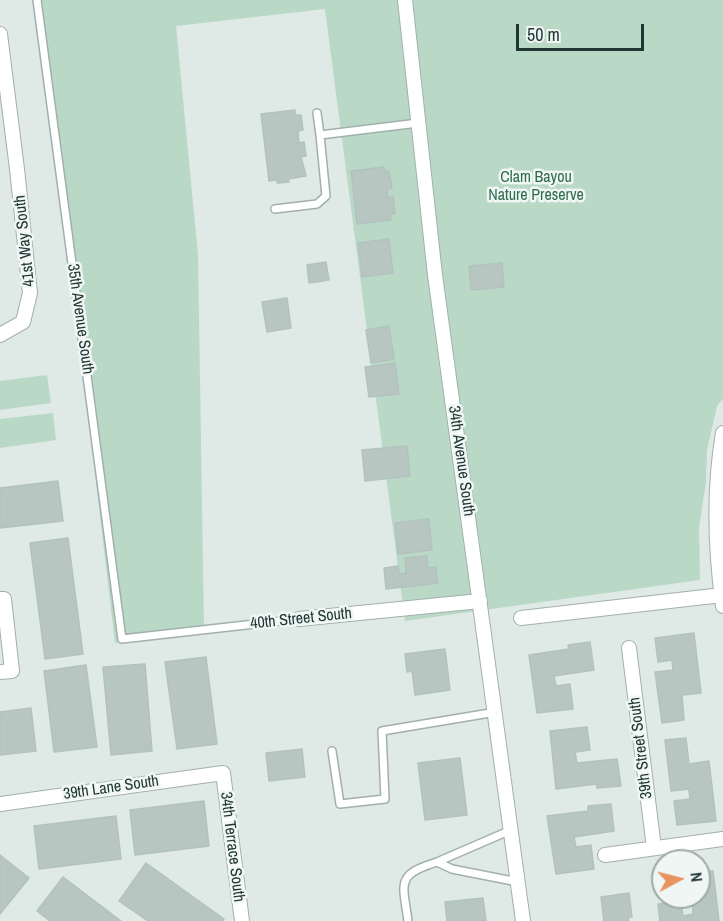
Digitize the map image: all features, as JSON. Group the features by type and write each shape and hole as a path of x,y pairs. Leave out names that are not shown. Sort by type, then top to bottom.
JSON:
{"street":[{"name":"34th Avenue South","path":"405,0 435,275 523,921"},
{"name":"41st Way South","path":"0,34 30,293 23,322 0,336"},
{"path":"521,618 722,601 715,523 717,466 723,433"},
{"path":"0,599 4,599 12,671 0,672"},
{"name":"40th Street South","path":"299,619 480,601"},
{"name":"39th Street South","path":"629,648 654,848"},
{"name":"39th Lane South","path":"0,804 223,773"},
{"name":"34th Terrace South","path":"223,773 242,921"},
{"path":"605,855 723,839"}],"lane":[{"name":"35th Avenue South","path":"37,0 122,639"},
{"path":"275,209 317,204 326,196 316,113"},
{"path":"320,135 418,123"},
{"name":"40th Street South","path":"122,639 299,619"},
{"path":"332,751 340,804 384,799 382,731 496,712"},
{"path":"408,921 403,882 407,875 417,868 437,862 511,830"},
{"path":"437,862 452,869 518,882"}],"green space":[{"name":"Clam Bayou Nature Preserve","path":"39,0 723,0 723,399 717,406 707,450 706,482 699,528 700,580 405,621 325,9 176,26 198,255 204,629 115,643"},
{"path":"47,375 51,403 0,410 0,381"},
{"path":"53,413 56,440 0,448 0,419"}],"building":[{"path":"295,110 295,115 301,115 303,130 298,131 299,143 304,142 306,156 301,157 306,176 288,179 289,182 269,181 261,114"},
{"path":"384,167 385,172 389,171 392,188 387,189 388,198 393,197 395,214 390,214 391,220 357,224 351,171"},
{"path":"389,239 393,273 362,277 358,243"},
{"path":"326,262 329,280 309,283 307,265"},
{"path":"502,263 504,287 471,290 469,266"},
{"path":"287,298 291,328 267,332 262,302"},
{"path":"389,326 394,359 371,363 366,330"},
{"path":"395,363 399,394 369,397 365,367"},
{"path":"407,446 410,476 365,481 362,450"},
{"path":"58,481 63,521 0,528 0,488"},
{"path":"429,519 432,550 398,554 395,523"},
{"path":"68,538 83,654 45,659 30,543"},
{"path":"427,556 428,568 436,567 438,583 386,589 384,568 398,566 399,574 406,573 405,558"},
{"path":"694,633 701,693 682,695 684,720 662,723 655,672 673,670 672,660 658,662 655,638"},
{"path":"590,642 594,670 554,676 556,686 570,684 573,709 537,713 529,655 569,649 568,645"},
{"path":"445,649 450,690 415,695 412,671 407,672 405,654"},
{"path":"206,657 217,744 177,749 165,662"},
{"path":"145,664 152,751 111,755 103,667"},
{"path":"86,665 97,747 54,752 44,671"},
{"path":"31,708 36,751 0,755 0,712"},
{"path":"587,727 590,750 575,752 577,763 617,759 621,786 597,788 596,784 556,789 550,731"},
{"path":"686,738 689,764 709,761 716,821 677,825 674,801 690,799 689,789 671,791 665,740"},
{"path":"302,749 305,777 269,781 266,753"},
{"path":"460,758 467,815 425,820 418,763"},
{"path":"204,801 209,846 135,855 130,810"},
{"path":"611,804 614,831 574,837 576,847 591,845 594,869 556,874 547,816 588,811 588,806"},
{"path":"116,816 121,859 39,869 34,826"},
{"path":"0,855 29,878 0,914"},
{"path":"146,863 224,919 222,921 148,921 119,901"},
{"path":"711,871 713,871 719,921 660,921 659,909 682,909 683,916 693,914 693,909 711,909"},
{"path":"63,877 121,921 50,921 37,911"},
{"path":"629,893 632,917 628,917 629,921 604,921 601,897"},
{"path":"483,898 486,921 447,921 445,902"}]}
